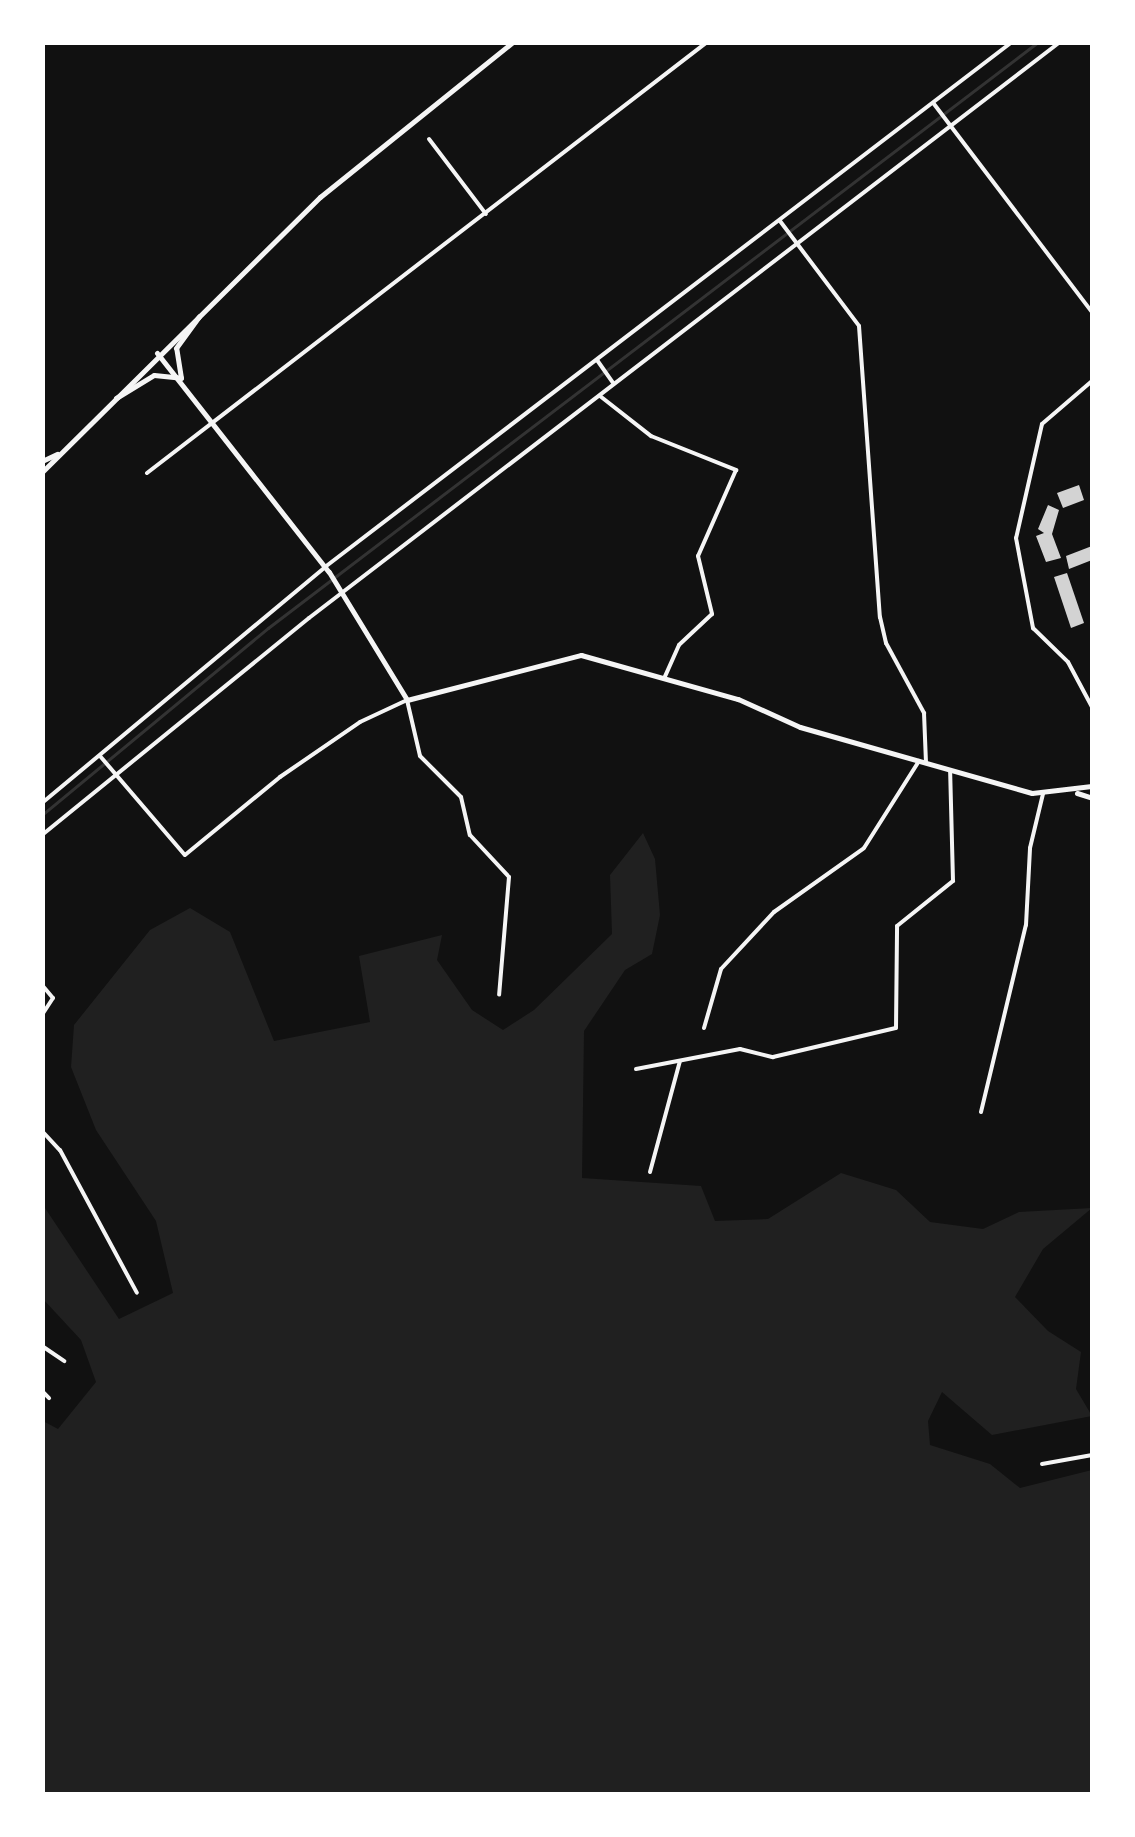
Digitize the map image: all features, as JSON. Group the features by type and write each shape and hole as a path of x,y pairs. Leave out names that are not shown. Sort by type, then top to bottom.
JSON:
{"street":[{"path":"42,472 157,353 320,197 513,42"},
{"path":"147,473 707,42"},
{"path":"42,803 464,460 1012,42"},
{"path":"42,835 308,618 345,596 613,382 1060,42"},
{"path":"934,104 1092,312"},
{"path":"429,139 486,214"},
{"path":"704,1028 721,969 774,912 864,848 923,762 924,714 886,643 880,617 859,326 780,221"},
{"path":"181,378 176,348 201,313"},
{"path":"157,353 181,378 345,596 407,700 420,756 461,797 470,834 510,877 499,995"},
{"path":"597,360 613,382"},
{"path":"109,402 154,374 181,378"},
{"path":"1092,382 1042,424 1016,538 1033,628 1068,662 1092,708"},
{"path":"598,394 650,436 736,470 698,556 712,614 679,645 664,678"},
{"path":"42,461 60,452"},
{"path":"100,756 185,854 338,738 407,700 568,655 738,699 800,728 1043,794 1074,792 1092,786"},
{"path":"636,1069 740,1049 774,1057 896,1028 897,926 953,881 950,770"},
{"path":"1074,792 1092,798"},
{"path":"981,1112 1026,924 1030,848 1043,794"},
{"path":"42,985 53,998 42,1016"},
{"path":"650,1172 680,1060"},
{"path":"42,1130 60,1150 136,1293"},
{"path":"42,1346 64,1361"},
{"path":"42,1391 49,1398"},
{"path":"1042,1464 1092,1455"}],"shaded area":[{"path":"643,833 655,859 660,915 652,954 625,970 584,1031 582,1178 701,1186 715,1221 768,1219 841,1173 896,1190 930,1222 983,1229 1019,1212 1092,1208 1043,1249 1015,1297 1048,1331 1081,1352 1076,1389 1092,1416 992,1435 942,1392 928,1421 930,1445 990,1464 1020,1488 1092,1470 1092,1794 43,1794 43,1421 58,1429 96,1382 81,1340 43,1299 43,1205 119,1319 173,1293 156,1221 96,1130 71,1067 74,1025 150,930 190,908 230,932 274,1041 370,1022 359,956 442,935 437,960 472,1010 503,1030 534,1010 612,934 610,875"}],"building":[{"path":"1079,485 1084,500 1063,508 1057,493"},
{"path":"1048,505 1059,510 1052,534 1061,558 1046,562 1036,536 1044,533 1038,529"},
{"path":"1092,546 1092,560 1069,569 1066,556"},
{"path":"1067,573 1084,623 1071,628 1054,577"}],"waterway":[{"path":"42,815 268,628 1038,42"}]}
